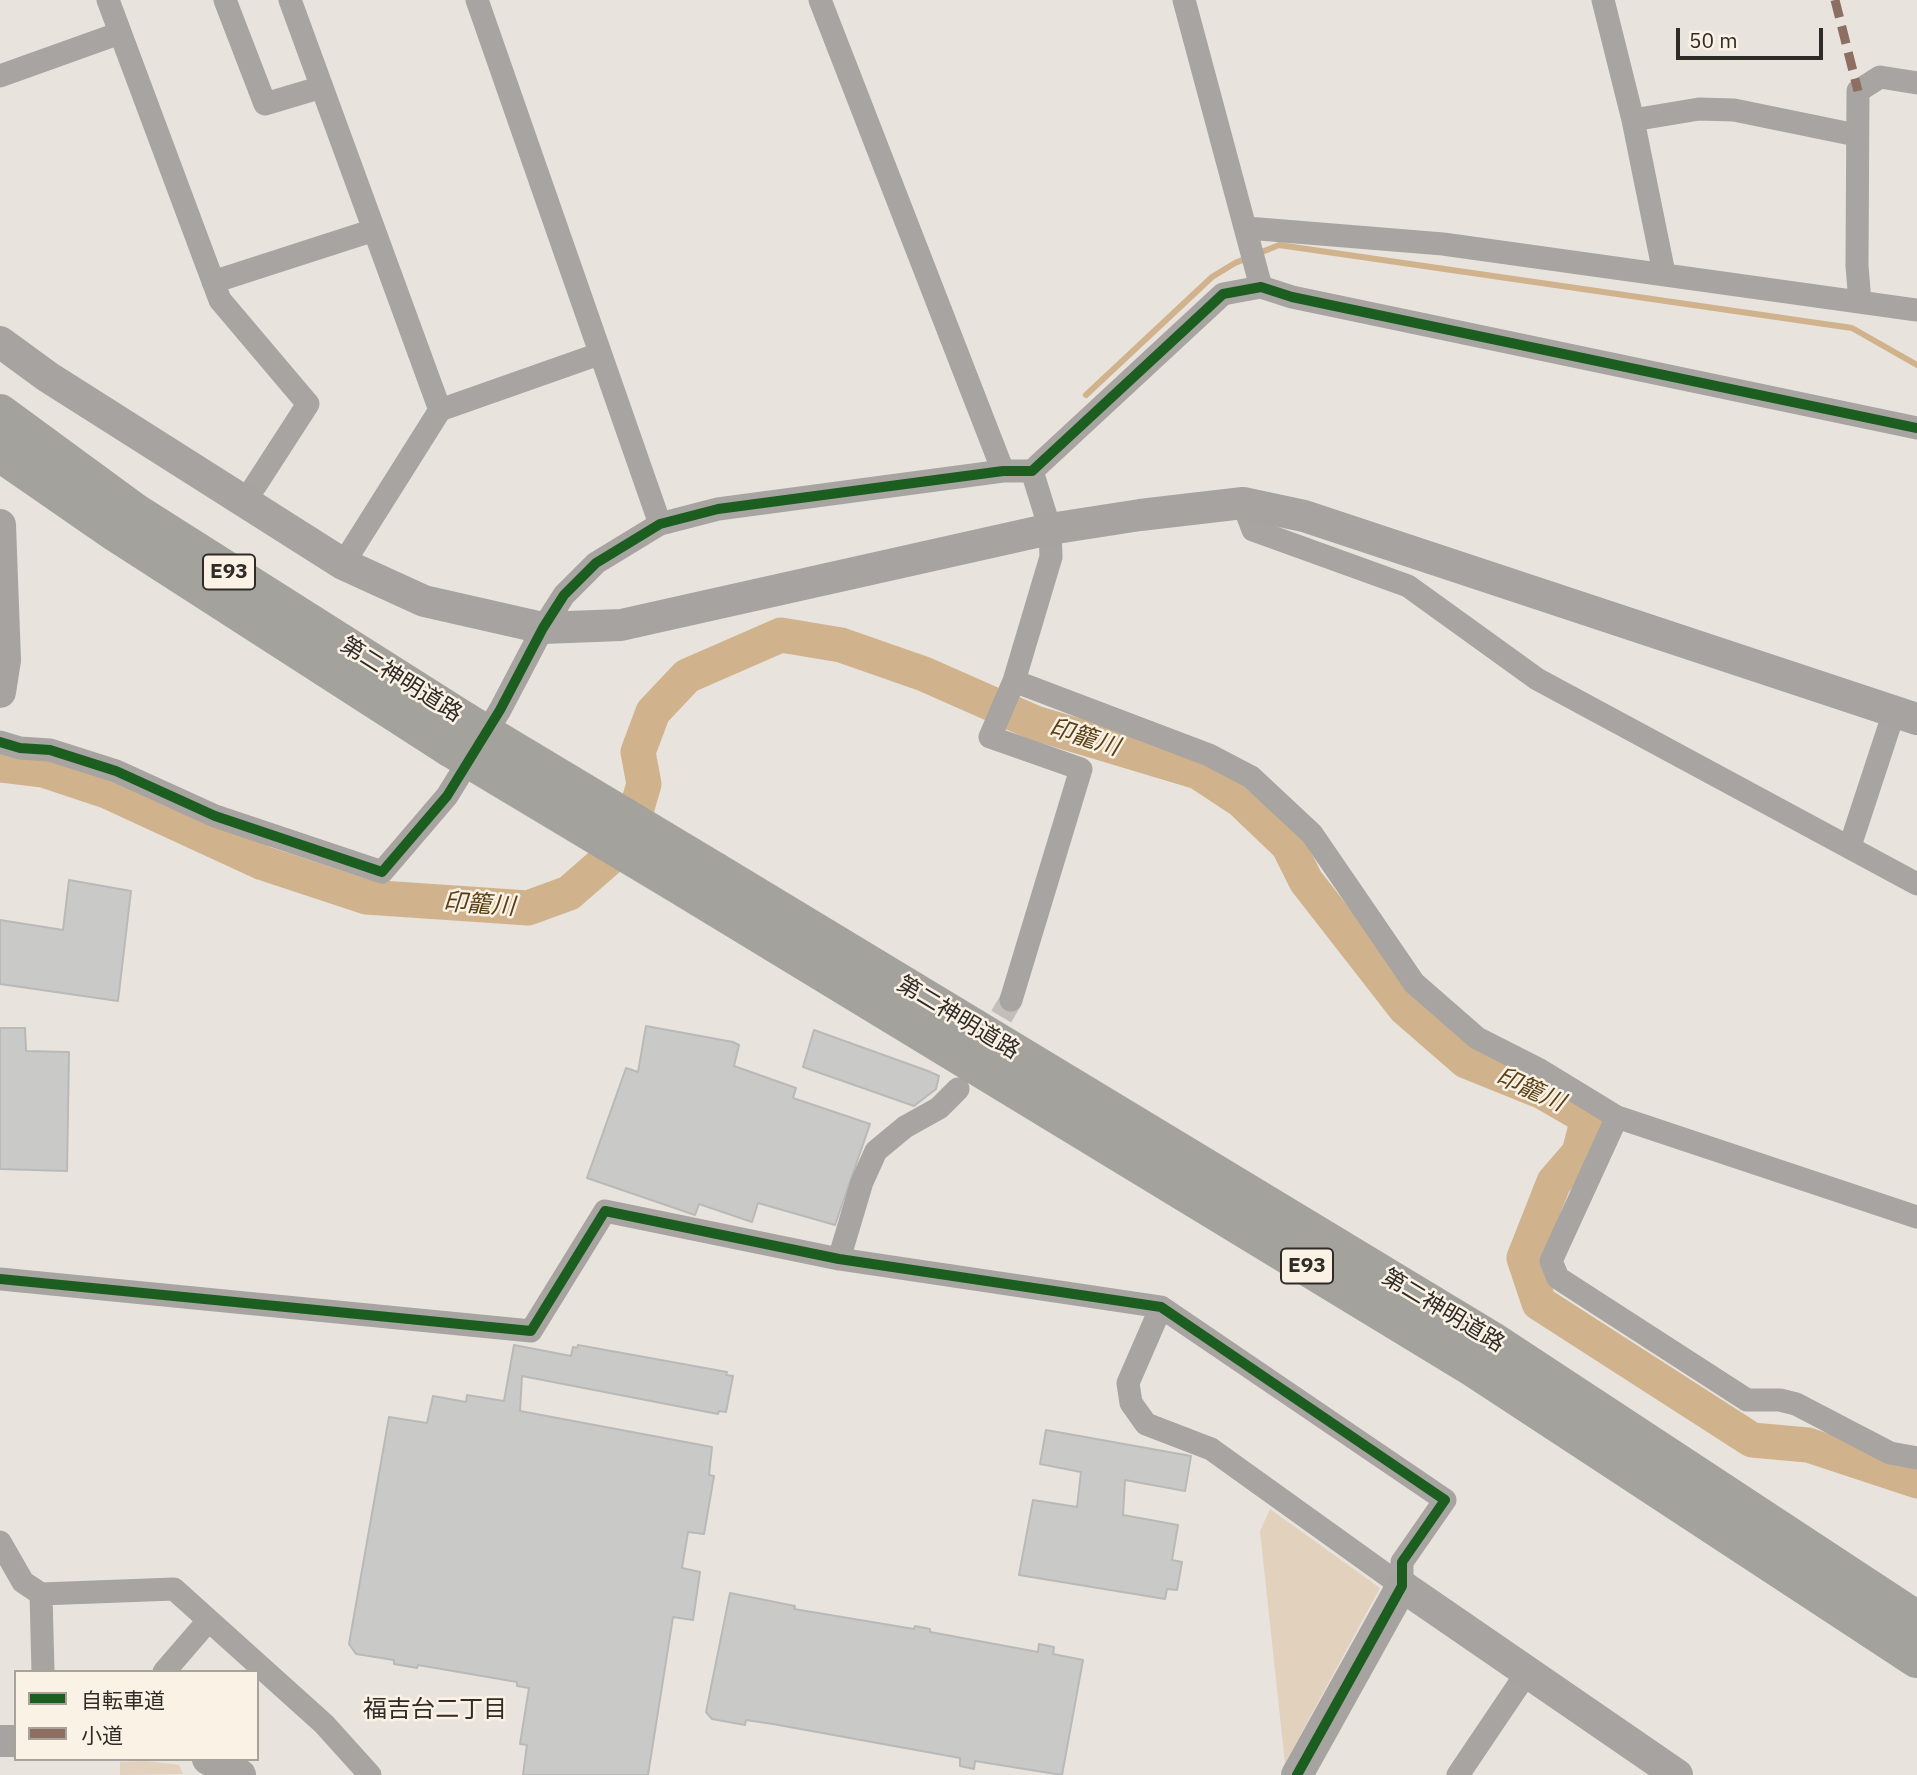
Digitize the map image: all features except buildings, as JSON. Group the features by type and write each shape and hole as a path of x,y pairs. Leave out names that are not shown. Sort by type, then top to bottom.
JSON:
{"highway":[{"name":"第二神明道路","path":"0,413 135,512 457,735"},
{"name":"第二神明道路","path":"0,453 116,533 701,880 1492,1340 1917,1620"},
{"name":"第二神明道路","path":"701,880 1475,1368 1917,1659"}],"street":[{"path":"108,0 220,300 308,404 246,500"},
{"path":"225,0 265,104 322,87"},
{"path":"290,0 440,410"},
{"path":"477,0 660,524"},
{"path":"820,0 1003,471"},
{"path":"1184,0 1261,287"},
{"path":"1603,0 1633,120 1664,273"},
{"path":"0,76 120,33"},
{"path":"1860,302 1856,135 1858,91 1880,77 1917,83"},
{"path":"1633,120 1699,109 1734,110 1856,135"},
{"path":"1247,228 1443,244 1917,310"},
{"path":"213,282 374,230"},
{"path":"0,742 20,748 50,750 116,771 215,816 382,872 447,796 500,710 543,628 564,595 596,563 660,524 718,509 1003,471 1032,471 1223,294 1261,287 1306,300 1917,428"},
{"path":"0,342 48,377 246,500 343,564 425,601 543,628 621,625 1050,529 1243,503 1304,516 1905,715 1850,846"},
{"path":"343,564 440,410 599,354"},
{"path":"1011,1000 1081,769 990,737 1014,681 1051,557 1050,529 1032,471"},
{"path":"1243,503 1253,530 1408,586 1537,679 1917,884"},
{"path":"0,524 5,660 0,692"},
{"path":"1014,681 1209,755 1251,777 1312,835 1414,983 1477,1038 1540,1070 1617,1117 1917,1217"},
{"path":"839,1259 862,1182 876,1151 905,1127 939,1108 958,1089"},
{"path":"1617,1117 1551,1261 1558,1278 1747,1400 1780,1400 1796,1404 1890,1453 1917,1458"},
{"path":"0,1279 531,1331 605,1211 839,1259 1161,1307 1445,1500 1402,1562 1402,1586 1297,1775"},
{"path":"1161,1307 1128,1383 1131,1403 1146,1424 1211,1449 1402,1586 1677,1775"},
{"path":"0,1542 23,1582 41,1594 174,1589 324,1724 370,1775"},
{"path":"41,1594 43,1670"},
{"path":"166,1670 208,1621"},
{"path":"1458,1775 1528,1671"},
{"path":"212,1761 240,1775"}],"shaded area":[{"path":"1270,1509 1380,1588 1285,1763 1260,1531"},
{"path":"146,1761 179,1765 183,1774 120,1775 120,1762"}],"waterway":[{"path":"1086,395 1212,277 1235,263 1279,245 1852,328 1917,365"},
{"name":"印籠川","path":"0,765 43,770 109,792 263,863 366,897 528,908 569,893 608,859 637,808 644,784 638,752 653,712 687,676 781,635 841,645 924,674 1035,723 1198,772 1242,801 1288,845 1306,881 1405,1008 1466,1061 1543,1092 1588,1118 1579,1153 1554,1182 1524,1258 1539,1303 1752,1440 1808,1445 1917,1481"}],"tunnel":[{"path":"984,1046 1011,1000"}],"marked path":[{"path":"1835,0 1858,91"}],"cycle path":[{"path":"0,742 20,748 50,750 116,771 215,816 382,872 447,796 500,710 543,628 564,595 596,563 660,524 718,509 1003,471 1032,471 1223,294 1261,287 1292,297 1917,428"},
{"path":"0,1279 531,1331 605,1211 839,1259 1161,1307 1445,1500 1402,1562 1402,1586 1297,1775"}],"district":[{"name":"福吉台二丁目","path":"435,1710"}]}
